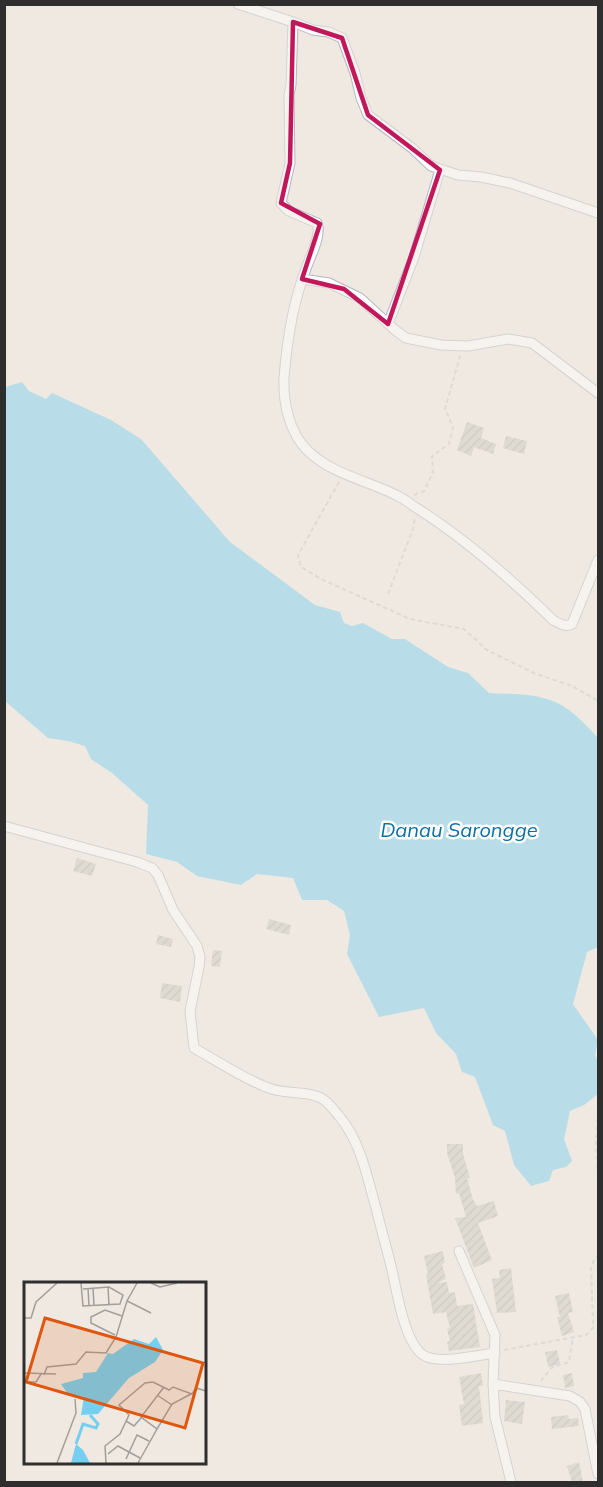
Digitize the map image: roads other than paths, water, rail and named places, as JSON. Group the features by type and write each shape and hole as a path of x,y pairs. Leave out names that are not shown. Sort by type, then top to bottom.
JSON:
{"street":[{"path":"238,4 313,30 336,34 342,38 368,115 412,148 431,166 458,175 510,183 598,213"},
{"path":"293,22 289,95 290,163 281,203 289,211 317,223 319,227 302,279 286,350 284,386 294,432 308,451 344,473 417,508 475,549 553,620 562,625 572,624 598,560"},
{"path":"388,324 414,257 440,170"},
{"path":"302,279 321,281 344,289 360,298 406,338 460,346 508,339 532,343 598,393"},
{"path":"4,826 137,862 152,868 158,874 173,910 197,946 200,957 190,1011 194,1048 265,1087 280,1092 320,1098 326,1102 351,1132 363,1159 386,1243 402,1314 407,1330 416,1346 423,1355 438,1359 465,1358 495,1353"},
{"path":"459,1251 495,1335 493,1384 498,1433 511,1482"},
{"path":"493,1384 570,1396 580,1402 585,1408 598,1474"}],"water":[{"name":"Danau Sarongge","path":"22,382 29,391 46,399 52,393 111,420 141,439 230,542 315,605 340,612 344,623 352,626 363,623 392,639 405,639 448,667 468,673 489,693 528,695 564,706 598,738 598,947 587,952 573,1004 598,1040 595,1055 598,1062 598,1094 584,1105 570,1111 564,1139 572,1161 566,1167 553,1170 549,1181 531,1186 514,1165 505,1131 493,1125 475,1077 462,1072 456,1054 436,1033 424,1008 379,1017 347,954 350,935 344,911 327,900 302,900 293,878 257,874 241,885 197,876 177,862 146,854 148,805 112,773 91,759 85,746 48,738 5,701 5,387"}]}
